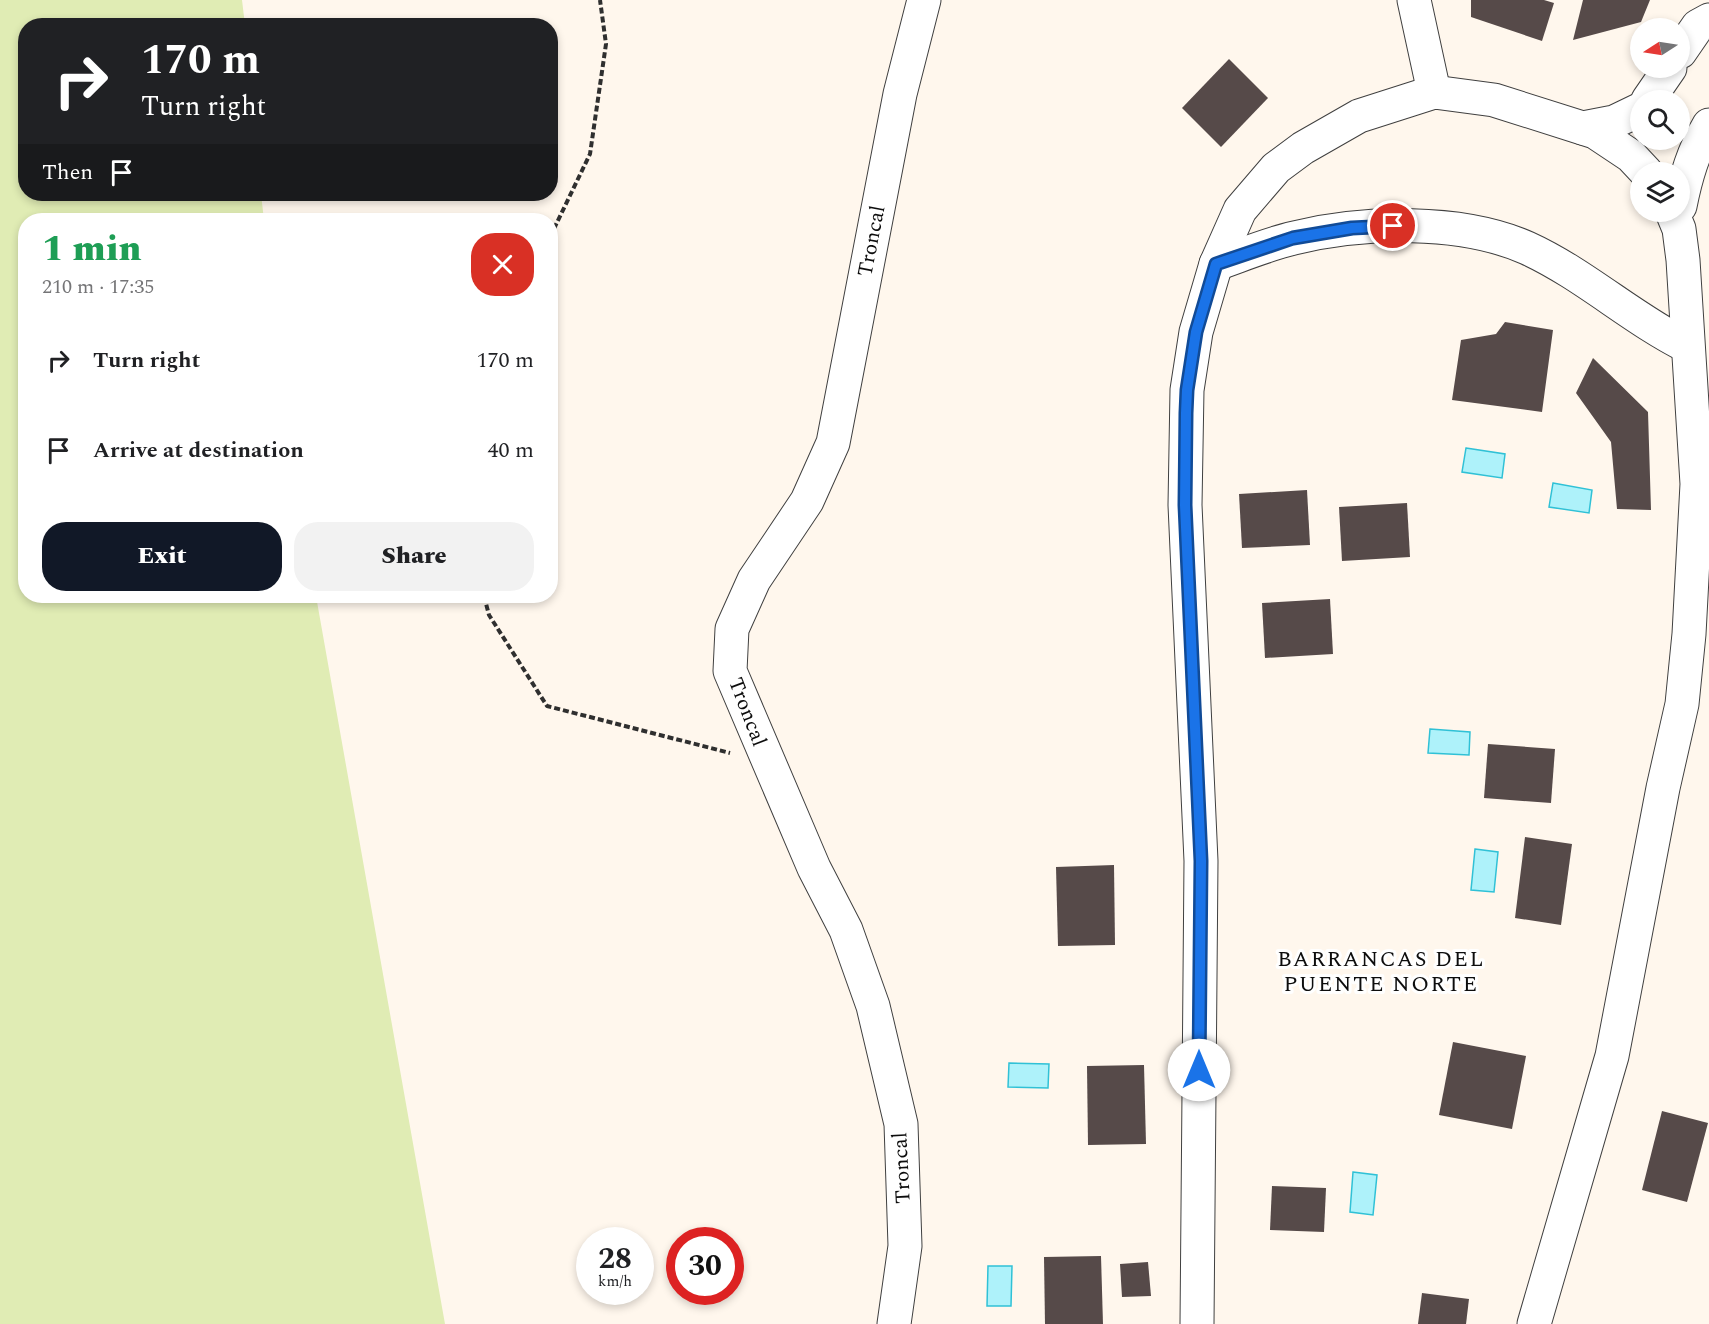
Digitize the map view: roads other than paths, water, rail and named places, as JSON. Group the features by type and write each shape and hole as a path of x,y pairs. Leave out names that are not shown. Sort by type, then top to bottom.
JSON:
{"street":[{"name":"Troncal","path":"894,1324 906,1246 901,1124 873,1006 846,930 814,868 730,671 732,629 754,580 807,501 833,443 900,94 924,0"},
{"path":"1414,0 1434,92"},
{"path":"1690,38 1698,26 1709,20"},
{"path":"1197,1324 1201,861 1185,505 1187,390 1196,332 1216,264 1240,210 1276,168 1303,148 1359,116 1434,92 1494,100 1583,128 1615,144 1635,162"},
{"path":"1583,128 1614,122 1630,113"},
{"path":"1671,162 1701,139"},
{"path":"1690,165 1701,139"},
{"path":"1678,222 1683,260 1697,484"},
{"path":"1216,264 1293,238 1352,228 1393,226 1481,232 1527,248 1568,271 1657,331 1687,346"},
{"path":"1683,260 1709,280"},
{"path":"1534,1324 1612,1056 1661,800 1682,704 1689,634 1697,484 1703,433 1709,424"}],"water":[{"path":"1466,448 1505,454 1502,478 1462,472"},
{"path":"1553,483 1592,490 1589,513 1549,507"},
{"path":"1430,729 1470,732 1469,755 1428,753"},
{"path":"1475,849 1498,852 1494,892 1471,890"},
{"path":"1009,1063 1049,1064 1048,1088 1008,1087"},
{"path":"1353,1172 1377,1175 1373,1215 1350,1212"},
{"path":"988,1266 1012,1266 1011,1306 987,1306"}],"district":[{"name":"BARRANCAS DEL PUENTE NORTE","path":"1381,972"}]}
